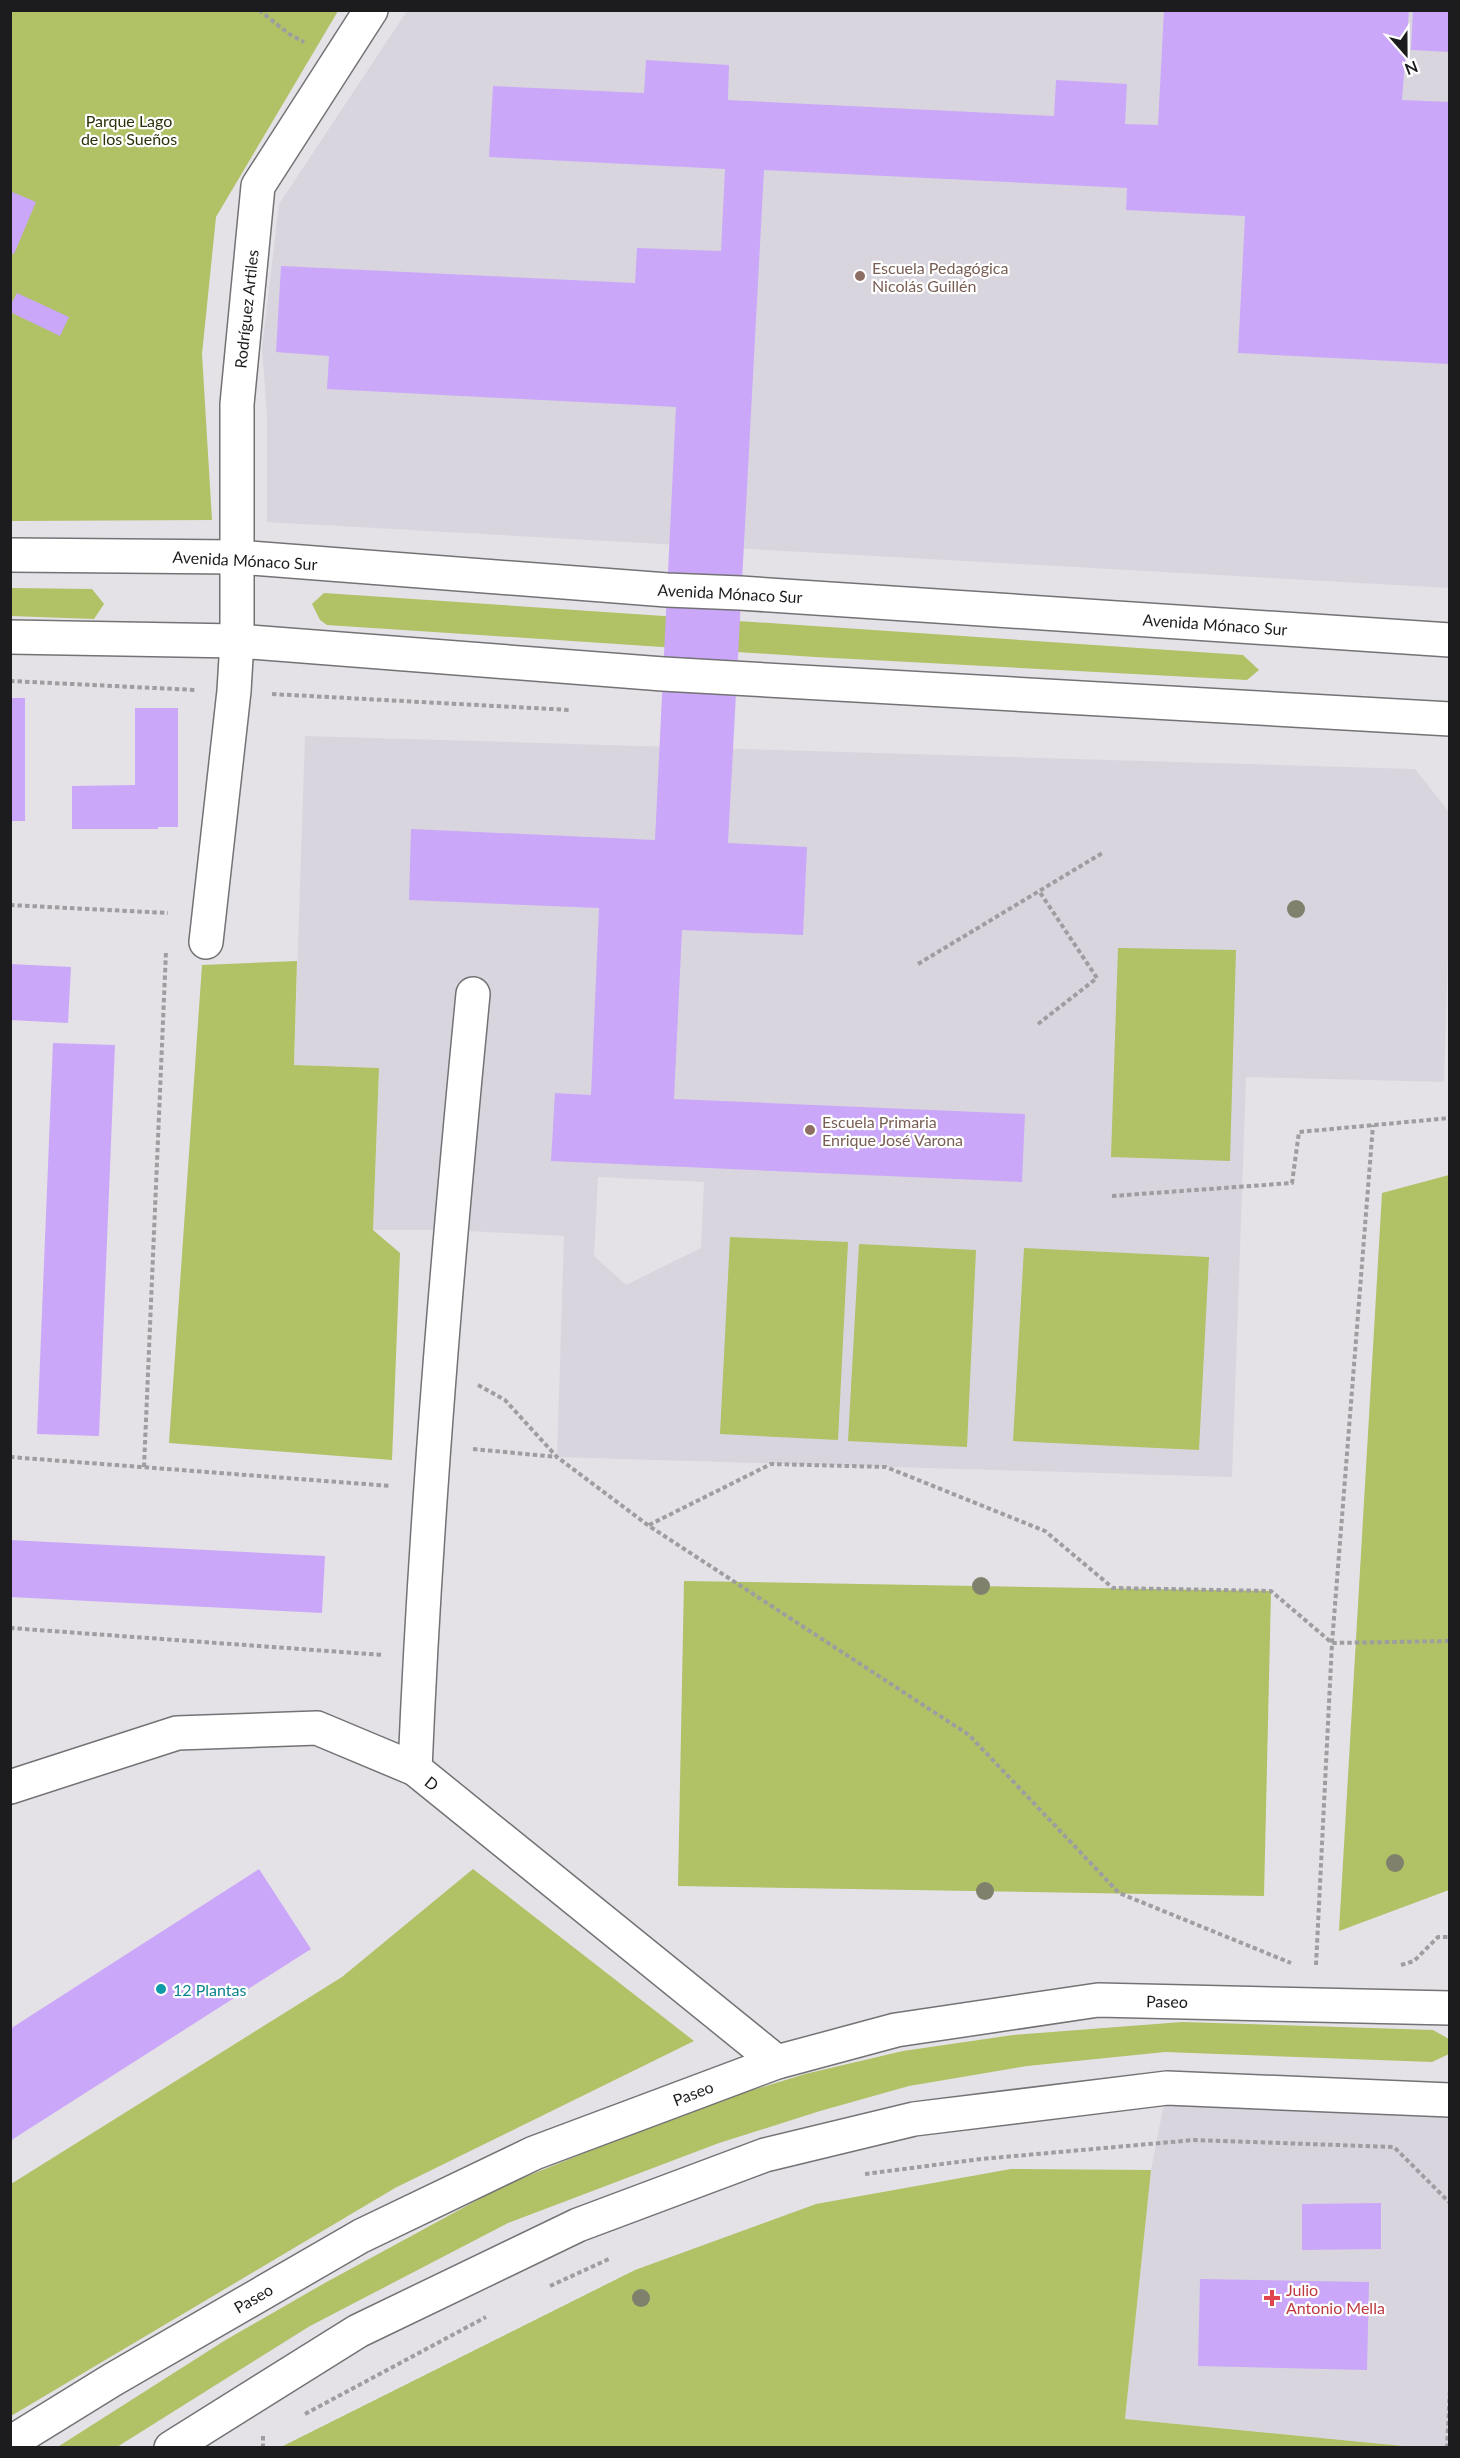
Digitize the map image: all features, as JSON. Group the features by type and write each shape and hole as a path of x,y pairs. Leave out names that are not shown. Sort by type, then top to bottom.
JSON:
{"street":[{"name":"Rodríguez Artiles","path":"206,942 234,692 237,641 237,404 258,186 371,10"},
{"name":"Avenida Mónaco Sur","path":"10,555 237,557 668,590 764,594 1449,640"},
{"path":"10,637 237,641 663,674 1449,719"},
{"path":"414,1769 430,1489 450,1230 472,994"},
{"name":"D","path":"10,1787 177,1733 317,1728 414,1769 777,2062"},
{"name":"Paseo","path":"10,2443 112,2380 361,2236 534,2153 777,2062 896,2030 1098,2000 1449,2008"},
{"path":"171,2448 358,2331 578,2225 765,2155 914,2119 1167,2088 1449,2100"}],"path":[{"path":"259,10 289,34 339,61"},
{"path":"918,964 1104,852"},
{"path":"1038,1024 1097,978 1039,891"},
{"path":"10,905 168,912 167,924"},
{"path":"144,1467 166,948"},
{"path":"1112,1196 1292,1183 1299,1132 1449,1118"},
{"path":"1316,1973 1332,1643 1373,1125"},
{"path":"440,1364 505,1400 557,1457 649,1526 969,1735 1119,1893 1294,1964"},
{"path":"434,1446 557,1457"},
{"path":"10,1457 430,1489"},
{"path":"649,1526 771,1464 886,1467 1046,1531 1113,1588 1271,1591 1332,1643 1449,1641"},
{"path":"10,1628 419,1658"},
{"path":"856,2176 981,2159 1194,2140 1394,2147 1449,2203"},
{"path":"548,2287 612,2258"},
{"path":"295,2420 495,2312"},
{"path":"1447,2448 1449,2388"},
{"path":"254,2442 264,2437"}],"shaded area":[{"name":"Escuela Pedagógica Nicolás Guillén","path":"407,11 1449,11 1449,588 267,522 267,415 262,348 279,204"},
{"name":"Escuela Primaria Enrique José Varona","path":"305,736 1415,769 1449,812 1449,920 1444,1082 1246,1077 1232,1477 557,1457 564,1236 450,1230 373,1230 379,1068 294,1065","holes":["598,1177 704,1182 701,1248 626,1285 594,1256"]},
{"path":"1167,2088 1449,2100 1449,2447 1413,2447 1125,2419 1151,2170"}],"green space":[{"name":"Parque Lago de los Sueños","path":"10,11 338,11 216,217 202,354 212,520 11,521"},
{"path":"11,588 92,589 104,604 94,619 11,616"},
{"path":"324,593 1243,655 1259,670 1247,680 815,657 327,625 320,620 312,604"},
{"path":"1118,948 1236,950 1230,1161 1111,1157"},
{"path":"297,961 294,1065 379,1068 373,1230 400,1253 392,1460 169,1443 202,965"},
{"path":"1449,1175 1449,1890 1339,1931 1382,1193"},
{"path":"730,1237 848,1242 838,1440 720,1434"},
{"path":"859,1244 976,1250 967,1447 848,1441"},
{"path":"1024,1248 1209,1257 1199,1450 1013,1441"},
{"path":"684,1581 1271,1591 1264,1896 678,1886"},
{"path":"473,1869 694,2041 395,2188 11,2416 11,2184 342,1977"},
{"path":"1182,2022 1433,2030 1449,2039 1449,2054 1432,2062 1165,2052 1027,2066 909,2086 820,2111 719,2143 508,2223 310,2326 117,2447 56,2448 224,2341 505,2185 704,2105 805,2074 903,2051 1013,2035"},
{"path":"1011,2169 1151,2170 1125,2419 1413,2447 281,2447 635,2270 816,2204"}],"building":[{"path":"1164,10 1409,10 1402,100 1450,102 1450,364 1238,353 1245,216 1126,210 1127,188 764,170 728,843 807,847 803,935 682,930 674,1099 1025,1114 1022,1182 551,1161 555,1093 591,1095 599,908 409,900 411,829 655,840 676,407 327,389 329,356 276,352 281,266 635,283 637,248 721,251 725,169 489,157 493,86 644,93 646,60 729,65 728,100 1054,116 1056,80 1127,84 1125,124 1158,125"},
{"path":"1413,10 1450,10 1450,52 1411,50"},
{"path":"10,191 36,202 14,254 10,253"},
{"path":"17,293 69,317 60,336 10,312 10,306"},
{"path":"10,698 25,698 25,821 10,821"},
{"path":"135,708 178,708 178,827 72,829 72,786 135,785"},
{"path":"10,964 71,967 68,1023 10,1020"},
{"path":"53,1043 115,1045 99,1436 37,1434"},
{"path":"10,1540 325,1556 322,1613 10,1597"},
{"name":"12 Plantas","path":"259,1869 311,1949 10,2141 10,2029"},
{"path":"1381,2203 1381,2249 1302,2250 1302,2204"},
{"path":"1200,2279 1369,2282 1367,2370 1198,2366"}],"place":[{"name":"Escuela Pedagógica Nicolás Guillén","path":"860,276"},
{"name":"Escuela Primaria Enrique José Varona","path":"810,1130"},
{"name":"12 Plantas","path":"161,1989"},
{"name":"Julio Antonio Mella","path":"1272,2298"}]}
